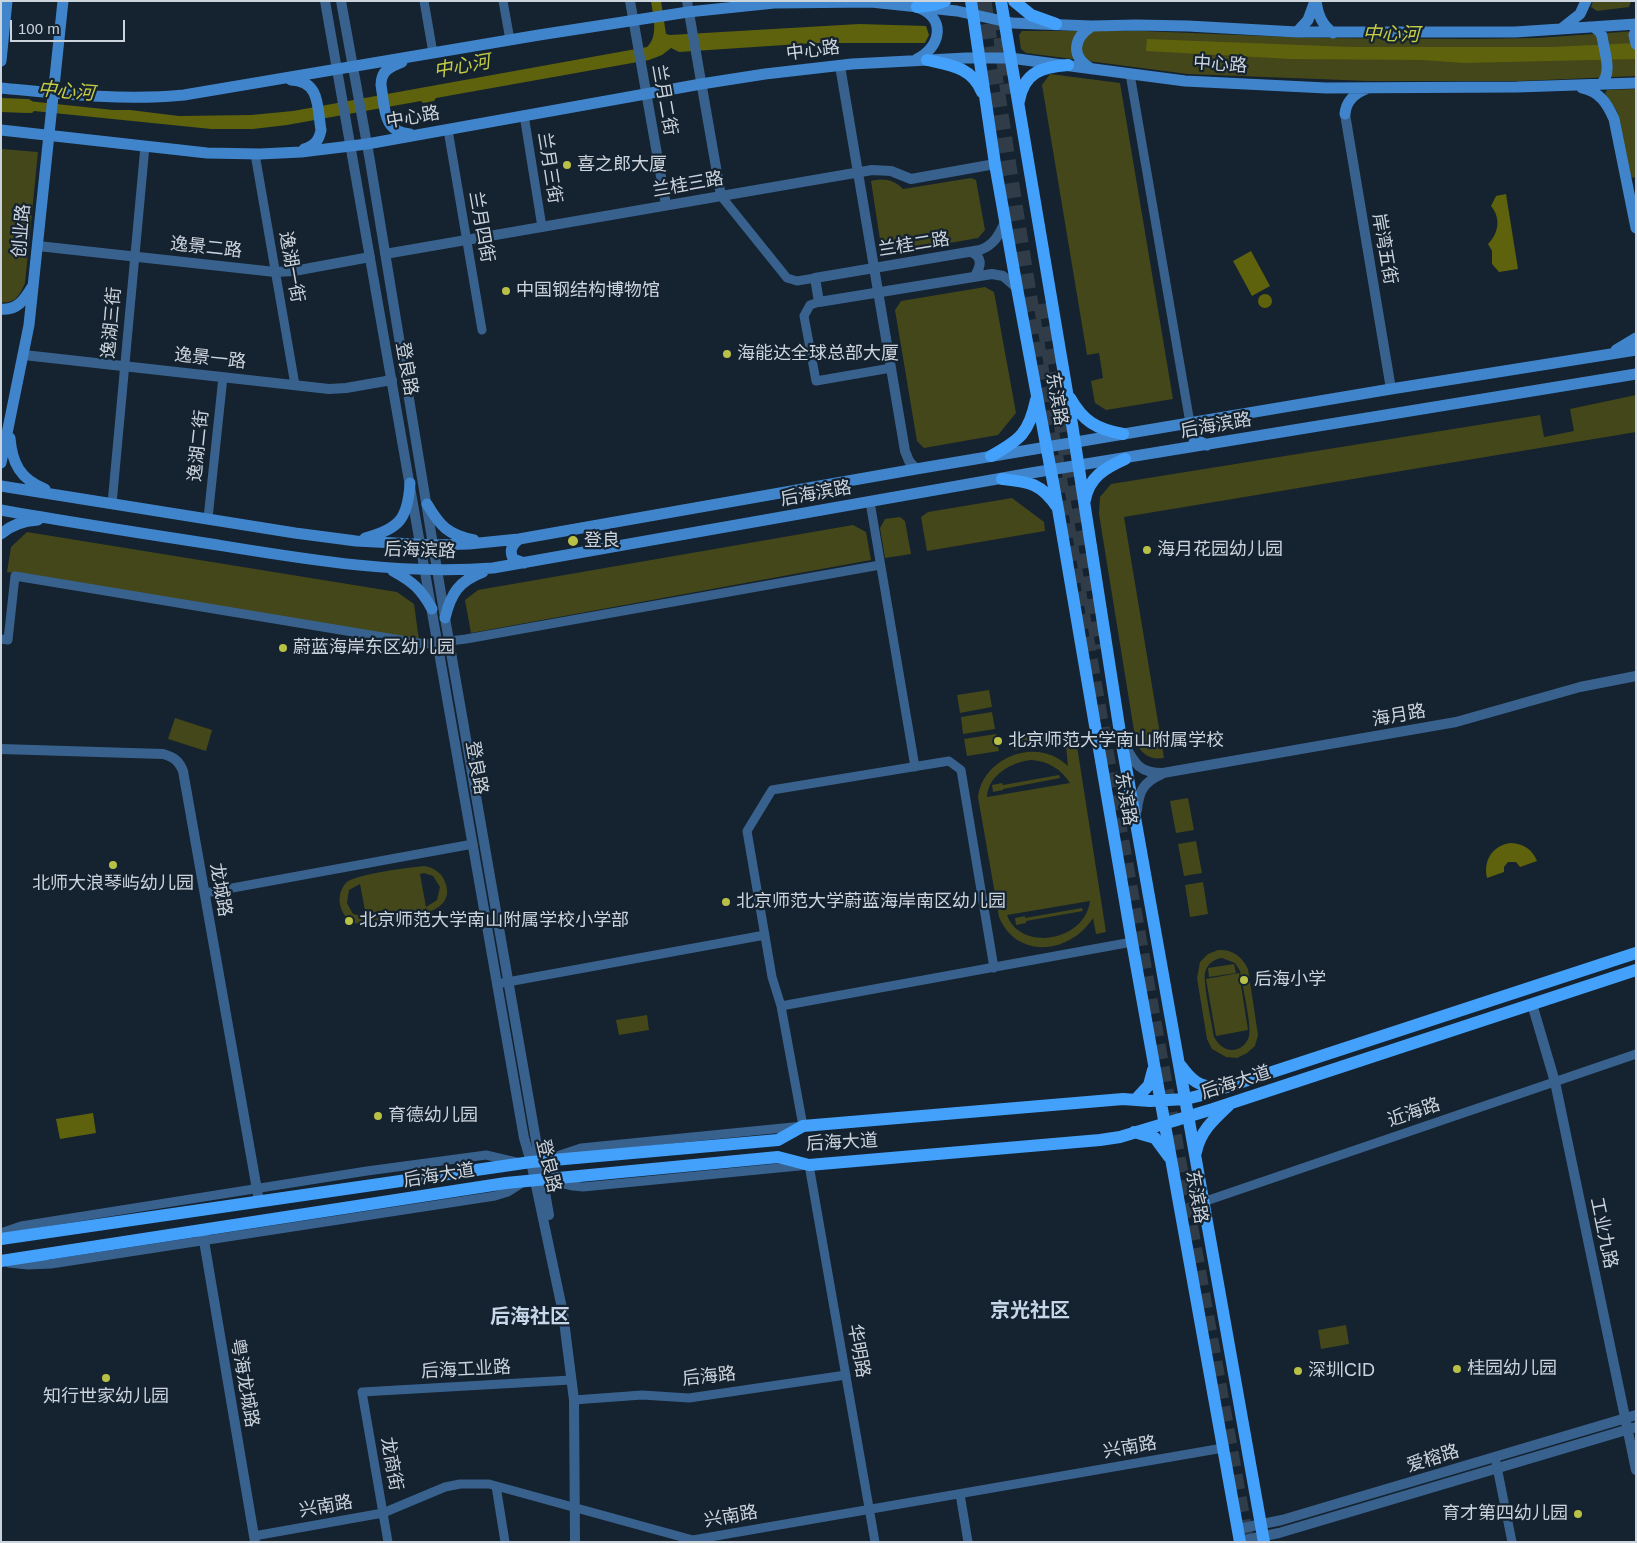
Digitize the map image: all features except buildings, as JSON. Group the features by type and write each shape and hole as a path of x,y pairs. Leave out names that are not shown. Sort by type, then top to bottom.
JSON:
{"main road":[{"path":"1,62 7,1"},
{"name":"创业路","path":"1,463 24,355 34,283 63,1"},
{"path":"917,7 945,1"},
{"name":"东滨路","path":"971,1 1005,222 1038,395 1164,1123 1240,1537"},
{"name":"东滨路","path":"1000,1 1066,392 1121,739 1263,1535"},
{"path":"1014,1 1031,15 1056,24"},
{"path":"1297,32 1308,20 1315,1"},
{"path":"1315,1 1320,19 1333,33"},
{"path":"1560,29 1580,14 1586,1"},
{"name":"中心路","path":"637,23 686,12 792,2 860,2 917,7 973,15 1004,22 1092,26 1154,25 1333,33 1514,32 1560,29 1635,34"},
{"path":"913,61 929,52 937,39 938,32 933,18 917,7"},
{"path":"1,88 52,95 94,97 184,95 337,69 354,72 420,55 510,40 637,23"},
{"path":"1092,26 1078,39 1077,50 1082,61 1092,69"},
{"path":"1598,31 1608,73 1606,80 1601,84"},
{"path":"420,55 396,64 385,71 382,75 381,85 386,117 394,130 409,134 432,132"},
{"name":"中心路","path":"1,130 49,131 145,146 208,153 285,153 367,144 448,130 645,89 700,80 840,66 980,58 1010,58 1185,81 1326,88 1573,86 1636,83"},
{"path":"927,60 966,70 976,80 986,101"},
{"path":"1018,108 1020,93 1026,81 1032,75 1042,69 1068,65"},
{"path":"269,81 294,80 307,84 315,93 321,130 318,140 310,148 285,153"},
{"path":"1573,86 1592,90 1609,107 1614,119 1636,228"},
{"path":"1326,88 1339,100 1345,114"},
{"path":"1345,114 1349,100 1367,88"},
{"path":"1,309 13,308 19,305 25,299 34,283"},
{"path":"1607,355 1636,338"},
{"name":"后海滨路","path":"1,486 356,541 421,545 488,542 519,539 916,468 1636,350"},
{"name":"后海滨路","path":"1,510 305,559 425,570 494,568 1002,478 1632,376"},
{"path":"1066,392 1076,409 1088,422 1104,430 1123,434"},
{"path":"991,456 1012,444 1026,431 1038,395"},
{"path":"10,422 11,451 20,471 39,487 58,495"},
{"path":"1190,423 1194,439 1207,445"},
{"path":"1084,508 1088,489 1098,474 1125,459"},
{"path":"1002,478 1026,482 1040,488 1050,496 1058,509"},
{"path":"356,541 389,530 401,520 407,506 410,483"},
{"path":"427,504 440,524 451,534 488,542"},
{"path":"1,534 7,528 18,523 52,519"},
{"path":"519,539 513,544 511,554 517,562 525,564"},
{"path":"389,568 415,584 425,596 432,609"},
{"path":"445,618 456,589 474,576 494,568"},
{"name":"后海大道","path":"1,1239 258,1195 534,1162 778,1140 802,1126 1136,1099 1186,1099 1636,953"},
{"name":"后海大道","path":"1,1262 203,1235 534,1180 778,1157 809,1165 1100,1140 1134,1132 1233,1102 1636,970"},
{"path":"1136,1099 1149,1085 1153,1076 1154,1065"},
{"path":"1180,1065 1189,1078 1197,1084 1207,1087 1225,1087"},
{"path":"1195,1157 1198,1141 1206,1128 1233,1102"},
{"path":"1134,1132 1155,1138 1172,1161"}],"street":[{"name":"登良路","path":"325,1 524,1138 534,1162 534,1180 563,1313 574,1400 575,1542"},
{"path":"341,1 386,254 445,618 509,982 534,1162"},
{"path":"424,1 433,53"},
{"path":"503,1 510,40"},
{"name":"兰月二街","path":"630,1 637,23 645,89 666,205"},
{"path":"686,12 721,196 787,278 796,281 815,278 818,302"},
{"path":"840,66 905,451 909,461 916,468"},
{"path":"1130,74 1190,423"},
{"name":"岸湾五街","path":"1345,114 1392,389"},
{"name":"兰月三街","path":"524,115 542,227"},
{"name":"兰月四街","path":"448,130 482,330"},
{"name":"逸湖三街","path":"112,504 145,146"},
{"name":"逸湖一街","path":"255,154 295,385"},
{"name":"兰桂三路","path":"386,254 858,172 884,170 911,179 995,164"},
{"name":"兰桂二路","path":"815,278 971,252 990,245 999,234 1005,222"},
{"name":"逸景二路","path":"38,246 276,272 370,257"},
{"path":"971,252 976,254 980,260 980,266 975,276"},
{"path":"891,368 816,381 804,316 810,305 818,302 975,276 998,274 1009,280 1017,288"},
{"name":"逸景一路","path":"24,355 295,385 338,388 392,380"},
{"name":"逸湖二街","path":"208,518 222,377"},
{"path":"870,502 915,767"},
{"path":"1,639 8,640 15,576 425,644 450,642 880,565"},
{"name":"海月路","path":"1163,774 1456,722 1580,687 1636,676"},
{"path":"451,715 462,713"},
{"path":"1121,739 1134,761 1142,770 1163,774"},
{"name":"龙城路","path":"1,749 163,754 176,759 183,772 258,1195"},
{"path":"802,1126 781,1006 772,977 747,831 772,790 949,761 961,770 994,968"},
{"path":"1136,824 1138,798 1141,790 1152,778 1163,774"},
{"path":"205,893 473,844"},
{"path":"497,984 765,935"},
{"path":"781,1006 1132,942"},
{"name":"工业九路","path":"1532,1004 1555,1082 1631,1417 1636,1470"},
{"name":"近海路","path":"1203,1202 1636,1054"},
{"name":"华明路","path":"809,1165 875,1542"},
{"path":"1,1233 21,1226 258,1195"},
{"name":"粤海龙城路","path":"203,1235 254,1539"},
{"name":"后海路","path":"574,1400 642,1395 689,1398 846,1375"},
{"name":"后海工业路","path":"362,1392 571,1380"},
{"name":"龙商街","path":"362,1392 388,1542"},
{"name":"爱榕路","path":"1263,1535 1495,1457 1631,1417"},
{"name":"爱榕路","path":"1240,1537 1263,1535 1632,1428"},
{"name":"兴南路","path":"254,1539 383,1513 445,1487 476,1483 496,1486 574,1506 693,1540 1223,1448"},
{"path":"1495,1457 1512,1542"},
{"path":"496,1486 505,1542"},
{"path":"960,1494 968,1542"}],"green space":[{"path":"1593,1 1631,1 1629,7 1597,11 1591,7"},
{"path":"1022,31 1143,31 1311,38 1472,39 1537,38 1636,31 1636,76 1521,81 1369,81 1188,74 1026,53 1021,49 1019,35"},
{"path":"1050,74 1120,83 1173,399 1106,410 1095,403 1091,381 1103,378 1099,353 1087,355 1042,85"},
{"path":"1636,89 1636,177 1630,178 1617,111 1605,93 1607,90"},
{"path":"2,149 38,152 25,283 16,298 10,302 1,302"},
{"path":"971,178 976,180 985,230 978,238 888,254 881,246 871,181 888,180 896,183 903,189"},
{"path":"985,287 994,292 1016,413 998,435 924,448 917,441 895,310 901,301"},
{"path":"1636,395 1636,432 1124,517 1164,758 1151,757 1144,754 1136,743 1099,514 1100,497 1111,484 1540,415 1544,437 1574,431 1570,409"},
{"path":"1012,498 1044,522 1045,531 927,551 921,517 928,512"},
{"path":"900,517 905,521 911,554 885,558 880,528 885,519"},
{"path":"853,525 866,532 871,560 471,633 465,600 478,590"},
{"path":"27,532 397,592 414,604 419,640 7,572 11,547"},
{"path":"989,690 992,707 960,713 957,695"},
{"path":"992,712 995,729 963,734 961,717"},
{"path":"175,718 212,730 206,751 168,739"},
{"path":"1061,731 1063,742 1042,745 1040,735"},
{"path":"996,734 999,751 967,756 964,739"},
{"path":"1033,736 1035,746 1014,750 1012,739"},
{"path":"1077,746 1106,932 1096,934 1093,918 1083,930 1071,939 1058,945 1031,946 1018,940 1007,931 999,917 978,797 985,776 1001,761 1011,756 1033,752 1051,755 1068,766 1066,747","holes":["1031,760 1043,762 1054,767 1070,783 987,797 988,789 996,776 1009,767","1090,901 1086,915 1077,926 1065,933 1052,937 1038,938 1025,934 1014,927 1007,915"]},
{"path":"1059,775 1060,778 993,792 992,785 1002,783 1003,785"},
{"path":"1188,798 1194,830 1176,833 1170,801"},
{"path":"1196,841 1202,873 1184,876 1178,844"},
{"path":"425,866 440,874 445,882 447,894 443,902 435,909 412,917 367,924 355,923 345,916 342,911 340,905 341,893 347,882 361,876","holes":["424,873 433,876 440,887 437,900 426,907 420,874","360,884 366,916 366,917 353,914 347,903 349,890"]},
{"path":"1203,882 1208,914 1190,917 1185,885"},
{"path":"1082,908 1083,911 1026,921 1026,923 1016,925 1015,918"},
{"path":"1218,950 1232,952 1243,960 1248,969 1258,1035 1255,1046 1237,1058 1226,1057 1212,1049 1207,1039 1197,978 1200,962 1208,954","holes":["1222,958 1235,963 1240,971 1250,1031 1245,1044 1238,1049 1232,1050 1226,1049 1214,1037 1206,994 1205,973 1211,962 1216,960"]},
{"path":"1234,964 1236,973 1209,977 1208,968"},
{"path":"1239,973 1248,1030 1216,1036 1206,979"},
{"path":"647,1015 649,1030 619,1035 616,1020"},
{"path":"1346,1325 1349,1344 1321,1349 1318,1330"}],"shaded area":[{"path":"651,1 661,1 666,34 670,35 859,24 926,26 929,35 925,43 815,43 679,52 671,48 662,55 649,60 436,98 434,101 423,103 421,101 287,125 253,129 211,129 8,110 9,99 179,116 251,115 293,111 647,47 651,42 654,32"},
{"path":"1147,39 1352,47 1553,47 1636,43 1636,59 1465,63 1422,60 1291,59 1146,51"},
{"path":"1506,194 1518,269 1499,272 1492,264 1492,251 1488,244 1495,235 1497,225 1496,215 1491,206 1496,196"},
{"path":"1251,251 1270,286 1252,296 1233,261"},
{"path":"1262,294 1268,294 1272,301 1268,308 1262,308 1258,304 1258,298"},
{"path":"1511,843 1527,848 1533,853 1537,861 1520,867 1516,862 1508,862 1504,867 1504,872 1487,878 1487,865 1491,854 1499,847"},
{"path":"93,1113 96,1133 60,1139 56,1119"}],"waterway":[{"name":"中心河","path":"1,105 27,106"}],"tunnel":[{"path":"984,1 1044,387 1144,965 1247,1542"},
{"path":"998,15 1008,94"},
{"path":"1041,304 1099,649"}],"place":[{"name":"喜之郎大厦","path":"567,165"},
{"name":"中国钢结构博物馆","path":"506,291"},
{"name":"海能达全球总部大厦","path":"727,354"},
{"name":"登良","path":"573,541"},
{"name":"海月花园幼儿园","path":"1147,550"},
{"name":"蔚蓝海岸东区幼儿园","path":"283,648"},
{"name":"北京师范大学南山附属学校","path":"998,741"},
{"name":"北师大浪琴屿幼儿园","path":"113,865"},
{"name":"北京师范大学蔚蓝海岸南区幼儿园","path":"726,902"},
{"name":"北京师范大学南山附属学校小学部","path":"349,921"},
{"name":"后海小学","path":"1244,980"},
{"name":"育德幼儿园","path":"378,1116"},
{"name":"桂园幼儿园","path":"1457,1369"},
{"name":"深圳CID","path":"1298,1371"},
{"name":"知行世家幼儿园","path":"106,1378"},
{"name":"育才第四幼儿园","path":"1578,1514"}],"district":[{"name":"京光社区","path":"1030,1311"},
{"name":"后海社区","path":"530,1317"}]}
